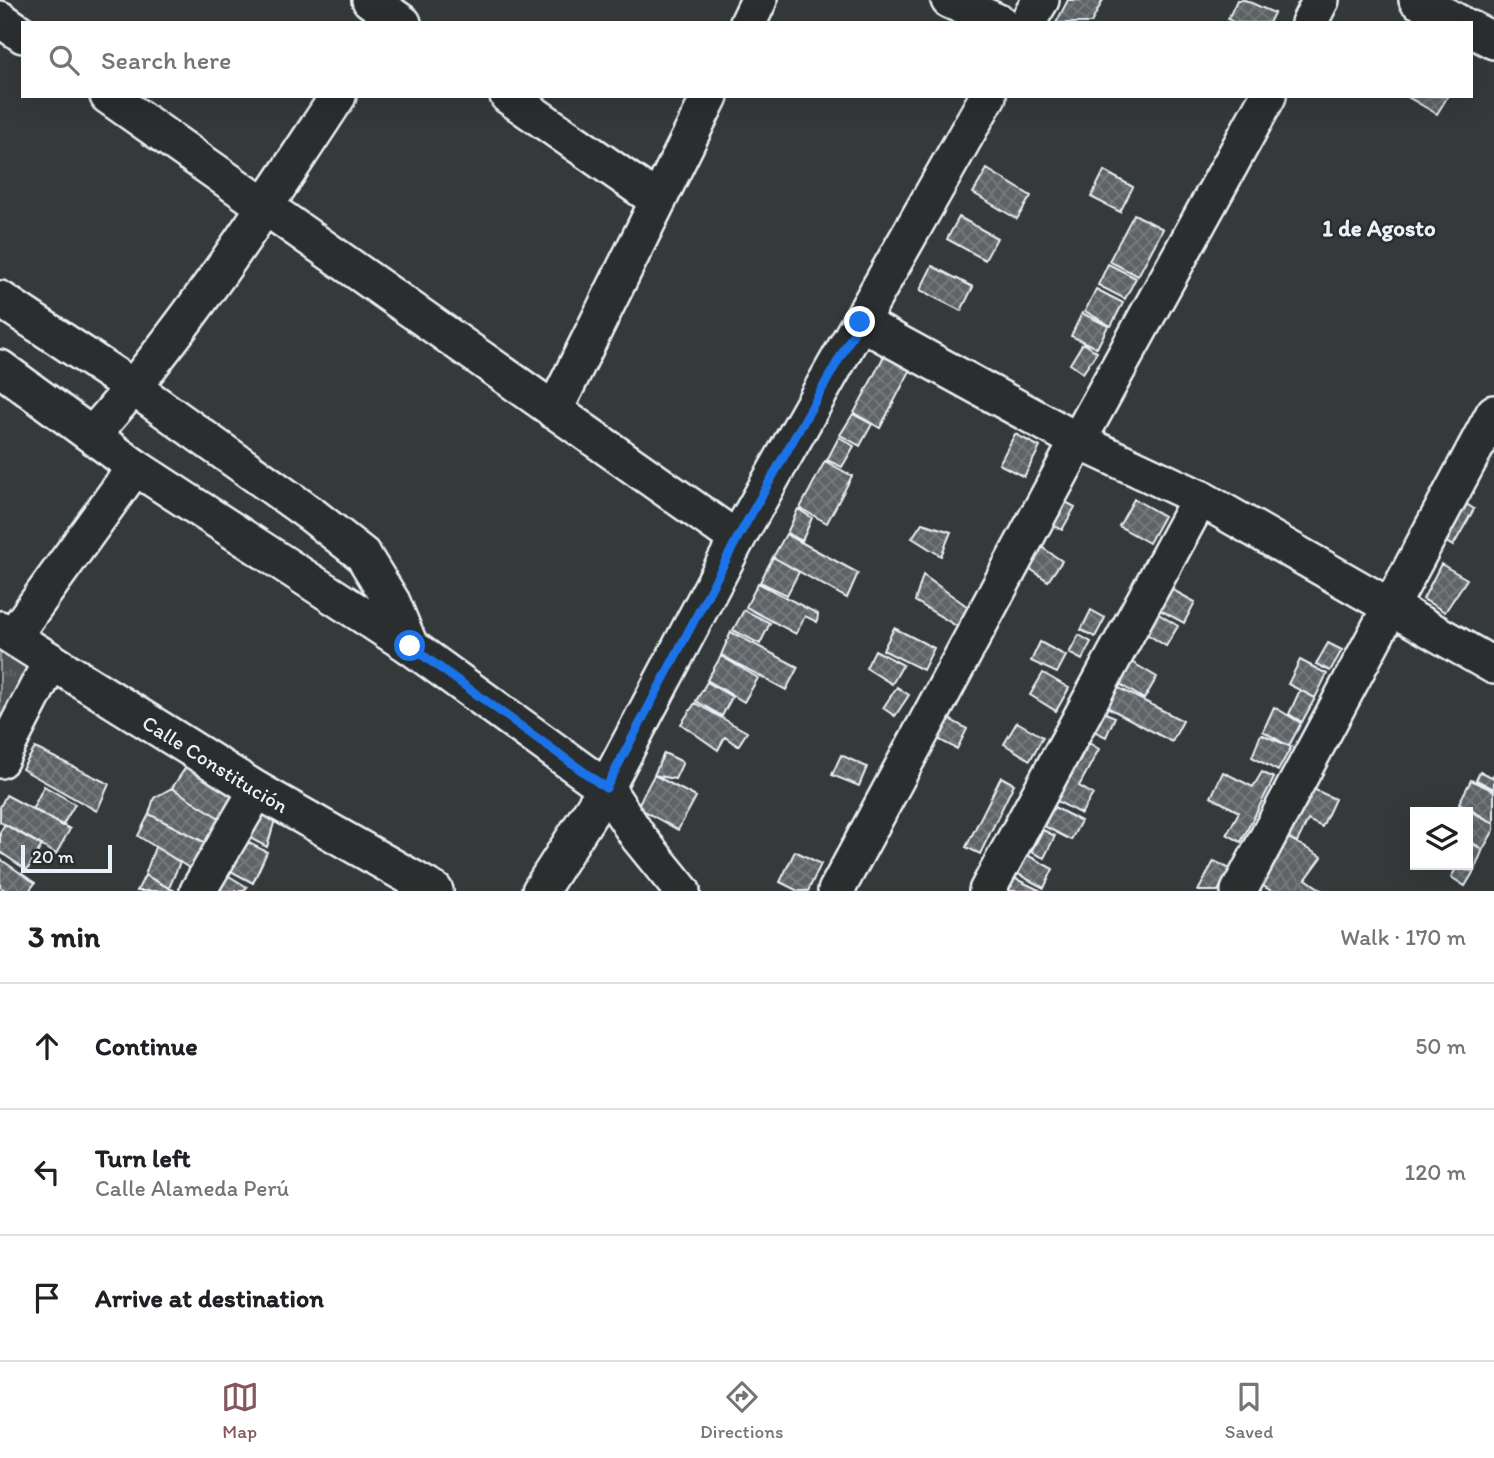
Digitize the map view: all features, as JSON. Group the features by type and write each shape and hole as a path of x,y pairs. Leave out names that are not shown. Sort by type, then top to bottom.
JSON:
{"street":[{"path":"749,21 759,0"},
{"path":"949,0 996,21"},
{"path":"1028,21 1041,0"},
{"path":"1310,21 1321,0"},
{"path":"1417,0 1455,21"},
{"path":"1460,21 1470,0"},
{"path":"0,19 21,34"},
{"path":"1473,30 1494,41"},
{"path":"111,98 264,209 737,539"},
{"path":"92,435 134,388 264,209 337,98"},
{"path":"511,98 657,200"},
{"path":"554,411 709,98"},
{"path":"540,891 606,788 737,539 987,98"},
{"path":"836,891 1078,441 1267,98"},
{"path":"0,299 134,388 312,514 363,555 392,602 410,646"},
{"path":"860,322 1078,441 1200,498 1494,666"},
{"path":"0,368 135,467 410,646 606,788 639,838 682,891"},
{"path":"1239,891 1494,413"},
{"path":"6,633 135,467"},
{"path":"987,891 1200,498"},
{"name":"Calle Constitución","path":"6,633 257,790 435,891"},
{"path":"0,760 51,661"},
{"path":"198,891 257,790"}],"green space":[{"path":"0,642 37,663 0,736"}],"building":[{"path":"1068,0 1103,0 1092,21 1057,21"},
{"path":"1237,0 1245,0 1274,13 1270,21 1228,19"},
{"path":"1409,98 1447,98 1437,114"},
{"path":"987,169 1031,196 1017,219 973,193"},
{"path":"1104,171 1133,187 1120,212 1091,197"},
{"path":"1134,214 1163,229 1138,276 1109,261"},
{"path":"959,217 997,238 985,260 947,239"},
{"path":"1108,264 1136,278 1125,299 1098,285"},
{"path":"932,266 973,287 961,311 920,290"},
{"path":"1096,289 1123,303 1111,326 1085,311"},
{"path":"1082,313 1108,326 1097,348 1071,336"},
{"path":"1083,343 1097,352 1083,373 1070,364"},
{"path":"884,356 910,371 880,428 854,413"},
{"path":"853,414 872,424 860,446 840,435"},
{"path":"1015,434 1040,447 1024,477 999,464"},
{"path":"839,437 854,446 842,467 827,460"},
{"path":"825,461 852,476 827,523 800,508"},
{"path":"1058,498 1075,507 1062,530 1045,521"},
{"path":"1134,499 1164,516 1149,543 1119,526"},
{"path":"1459,499 1474,509 1453,546 1440,538"},
{"path":"798,509 812,518 802,541 787,533"},
{"path":"922,523 951,532 941,556 912,538"},
{"path":"786,534 858,573 847,598 773,557"},
{"path":"1040,546 1062,561 1048,581 1026,566"},
{"path":"773,557 799,572 787,595 760,582"},
{"path":"1441,564 1467,579 1445,612 1423,599"},
{"path":"923,575 971,609 960,628 915,601"},
{"path":"758,583 818,614 817,622 805,616 796,634 746,607"},
{"path":"1171,589 1195,602 1184,623 1160,610"},
{"path":"744,610 770,623 760,644 733,630"},
{"path":"1091,610 1105,618 1095,637 1081,630"},
{"path":"1157,613 1178,626 1166,646 1145,633"},
{"path":"894,628 934,648 923,670 883,650"},
{"path":"731,632 798,667 786,690 721,655"},
{"path":"1079,635 1091,642 1082,660 1069,653"},
{"path":"1040,642 1066,656 1057,673 1031,661"},
{"path":"1328,643 1342,650 1330,671 1316,664"},
{"path":"875,650 903,665 892,684 866,668"},
{"path":"721,656 758,678 744,702 707,680"},
{"path":"1300,660 1327,674 1315,698 1288,684"},
{"path":"1130,661 1157,677 1144,699 1118,683"},
{"path":"1043,673 1069,688 1056,711 1030,695"},
{"path":"707,682 732,697 722,716 696,701"},
{"path":"897,687 909,695 895,716 883,708"},
{"path":"1117,687 1183,721 1172,742 1107,707"},
{"path":"1300,690 1315,698 1302,722 1289,714"},
{"path":"695,703 747,732 738,746 725,737 718,750 681,724"},
{"path":"1274,707 1301,723 1289,746 1263,731"},
{"path":"1103,712 1115,717 1106,737 1094,731"},
{"path":"944,716 967,729 957,749 934,737"},
{"path":"1017,722 1043,737 1030,760 1004,744"},
{"path":"1261,734 1291,747 1278,771 1252,757"},
{"path":"1089,743 1099,749 1079,786 1093,794 1081,814 1057,801"},
{"path":"35,748 109,784 97,811 22,769"},
{"path":"664,753 683,762 675,779 654,775"},
{"path":"841,755 867,767 859,786 832,775"},
{"path":"186,767 239,795 221,819 172,788"},
{"path":"1223,772 1253,787 1262,772 1274,778 1241,842 1227,834 1239,812 1211,797"},
{"path":"1480,772 1492,777 1494,774 1494,789 1476,780"},
{"path":"654,775 696,797 678,830 637,807"},
{"path":"1001,777 1014,784 980,854 966,847"},
{"path":"1471,780 1494,791 1494,823 1473,811 1473,807 1459,803"},
{"path":"44,786 75,804 62,826 33,808"},
{"path":"1307,786 1335,799 1322,827 1308,820 1297,842 1283,835"},
{"path":"172,788 221,819 208,844 149,814 154,798"},
{"path":"6,795 70,829 56,854 0,822 0,807"},
{"path":"1054,807 1081,821 1071,840 1044,826"},
{"path":"259,808 276,816 267,847 248,837"},
{"path":"1473,812 1494,823 1494,830 1483,849 1473,843"},
{"path":"149,814 213,847 199,874 138,836"},
{"path":"5,824 42,845 27,870 0,852 0,832"},
{"path":"1043,830 1055,836 1044,858 1031,852"},
{"path":"1283,835 1322,857 1306,879 1323,891 1272,891 1256,882"},
{"path":"241,839 267,852 253,883 227,869"},
{"path":"1473,844 1483,849 1474,871 1472,870"},
{"path":"155,847 180,862 169,888 145,875"},
{"path":"795,851 821,864 808,891 798,891 780,882"},
{"path":"1027,855 1053,869 1044,888 1018,874"},
{"path":"0,859 35,883 29,891 7,891 0,887"},
{"path":"1214,861 1230,869 1218,891 1198,891"},
{"path":"1455,870 1474,871 1465,886 1451,877"},
{"path":"224,873 247,887 244,891 212,891"},
{"path":"145,875 169,888 175,891 137,891"},
{"path":"1014,878 1041,891 1008,891"}],"district":[{"name":"1 de Agosto","path":"1379,228"}],"route":[{"path":"410,646 606,788 737,539 860,322"}]}
